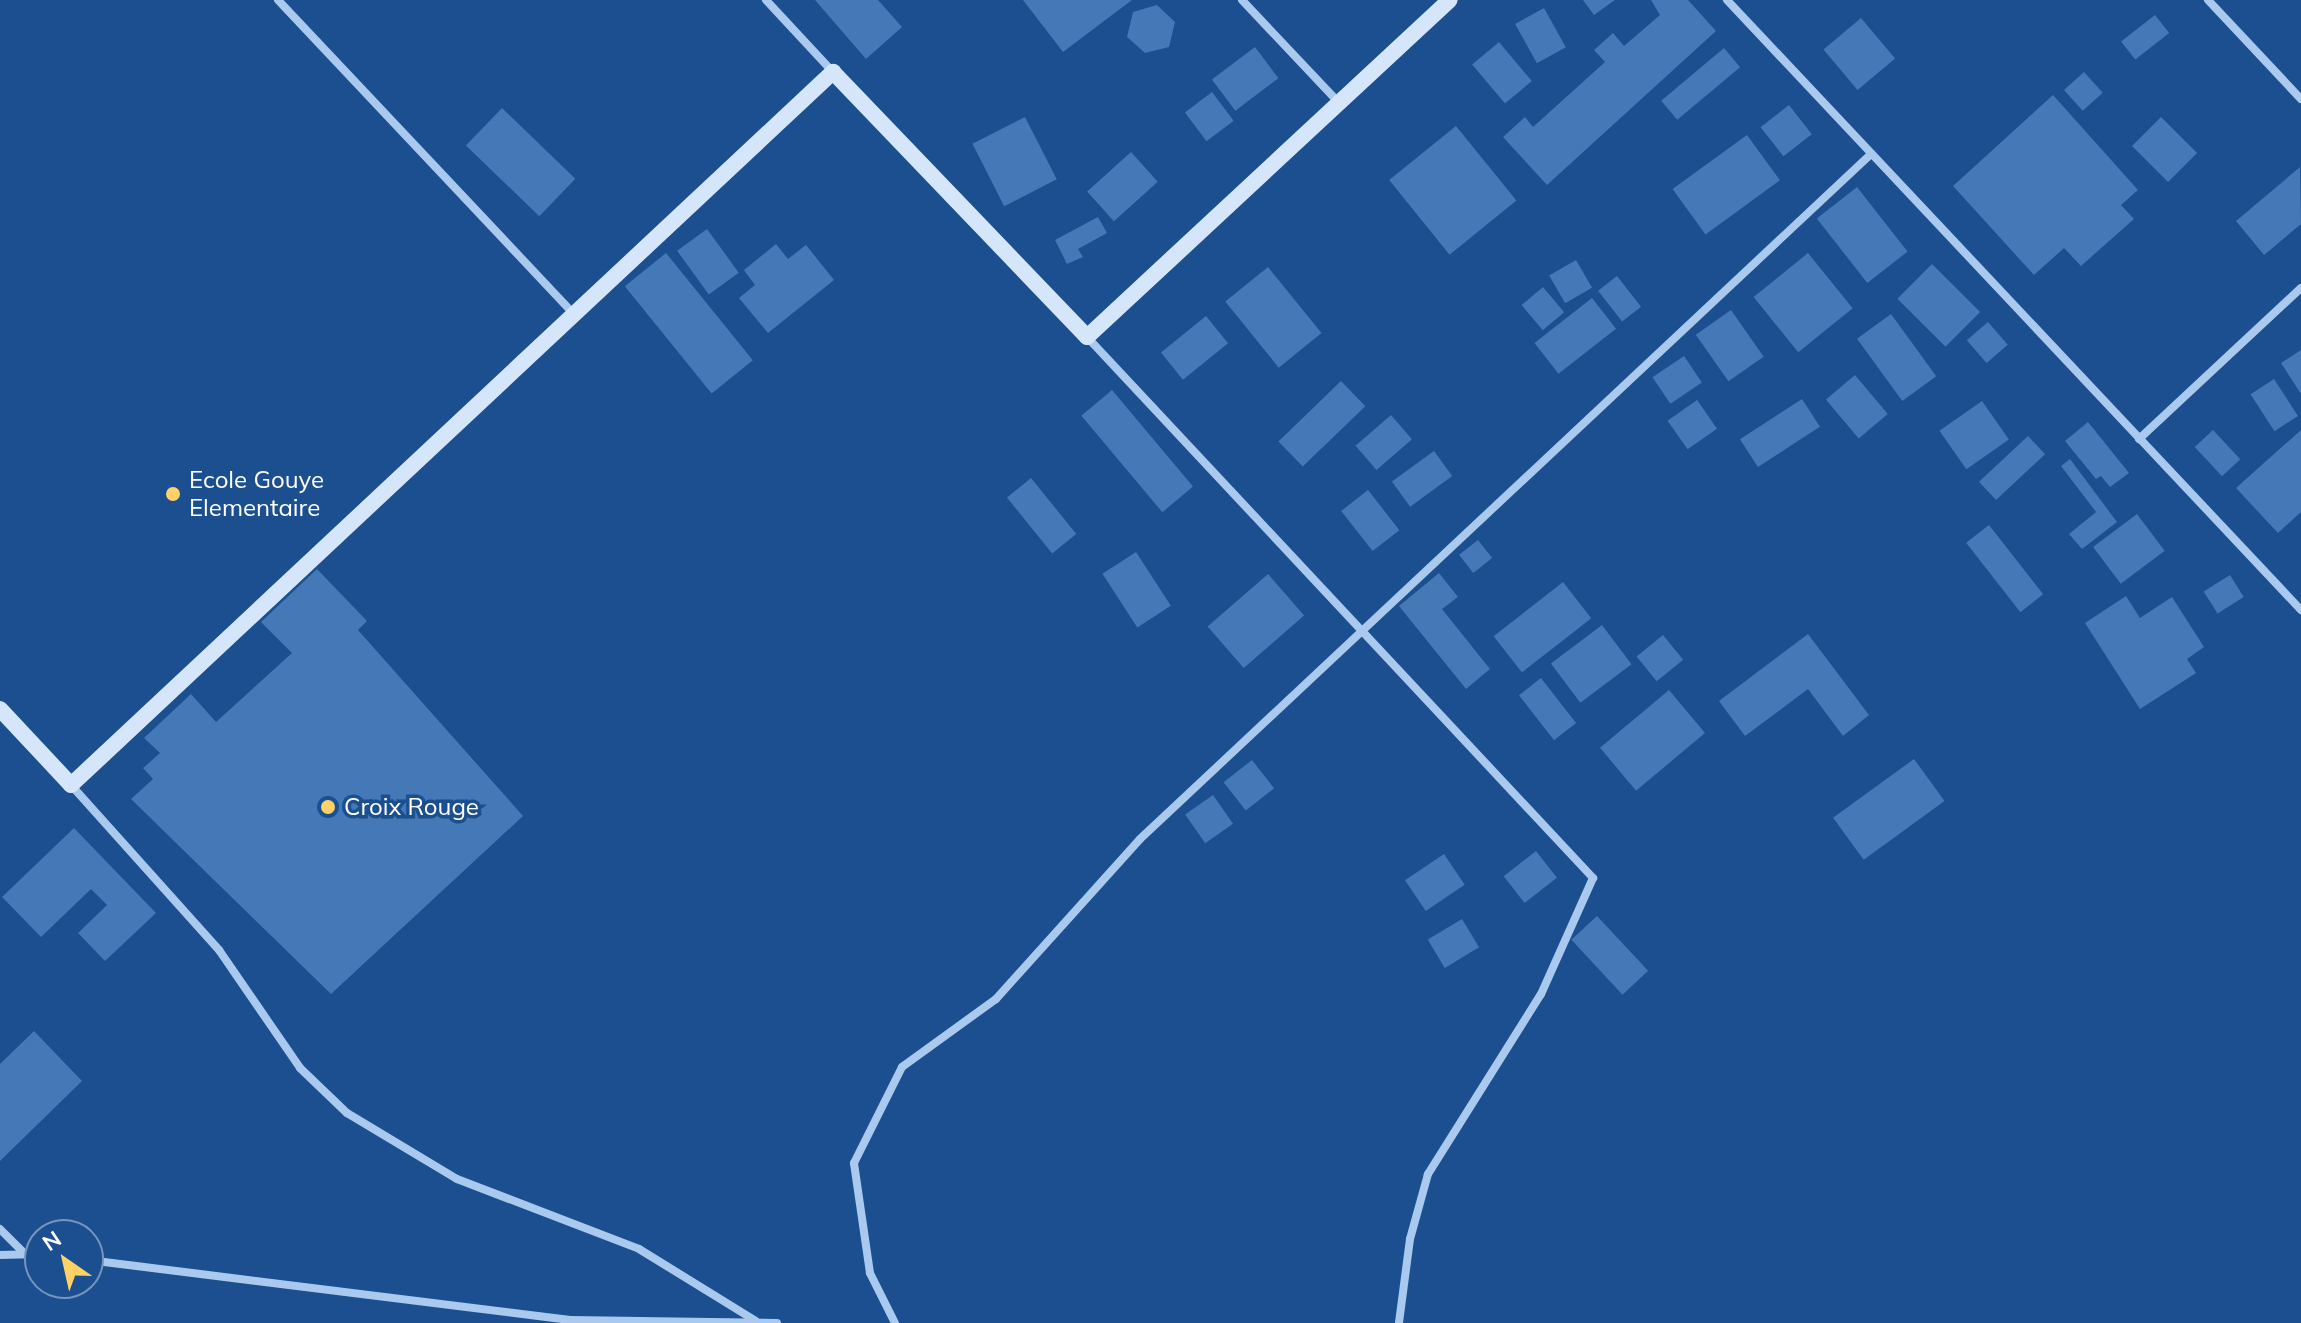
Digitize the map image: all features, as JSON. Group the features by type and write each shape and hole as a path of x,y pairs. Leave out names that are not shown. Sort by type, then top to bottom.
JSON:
{"street":[{"path":"278,0 574,314"},
{"path":"766,0 1087,337 1593,878 1541,994 1428,1174 1410,1239 1399,1323"},
{"path":"1242,0 1339,103"},
{"path":"1087,337 1450,0"},
{"path":"1727,0 2301,610"},
{"path":"2208,0 2301,99"},
{"path":"71,785 833,72"},
{"path":"895,1323 870,1273 854,1163 902,1067 996,999 1140,839 1871,154"},
{"path":"2139,439 2301,288"},
{"path":"0,709 219,950 300,1068 347,1113 457,1179 639,1249 756,1321"},
{"path":"0,1229 22,1251"},
{"path":"0,1255 22,1251"},
{"path":"104,1262 570,1320 777,1323"}],"building":[{"path":"815,0 878,0 902,27 866,59"},
{"path":"1023,0 1132,0 1063,52"},
{"path":"1583,0 1615,0 1594,15"},
{"path":"1651,0 1688,0 1716,31 1547,185 1503,137 1525,117 1533,127 1605,62 1594,50 1613,33 1624,46 1660,15"},
{"path":"1157,5 1175,22 1169,47 1145,53 1127,37 1133,12"},
{"path":"1544,8 1566,47 1537,63 1515,24"},
{"path":"2155,15 2169,33 2135,60 2121,41"},
{"path":"1861,18 1895,59 1858,90 1823,49"},
{"path":"1499,42 1532,81 1505,104 1472,64"},
{"path":"1255,47 1278,78 1235,111 1212,79"},
{"path":"1724,48 1740,67 1677,120 1661,101"},
{"path":"2084,72 2103,93 2083,111 2064,90"},
{"path":"1212,92 1234,121 1207,141 1185,112"},
{"path":"2053,95 2138,190 2121,205 2134,219 2081,266 2064,248 2034,275 1953,186"},
{"path":"1789,105 1812,134 1783,156 1761,127"},
{"path":"502,108 575,179 539,216 466,145"},
{"path":"1025,117 1057,179 1004,206 972,144"},
{"path":"2161,117 2197,153 2168,182 2132,146"},
{"path":"1456,126 1516,201 1450,255 1389,180"},
{"path":"1747,135 1780,180 1705,234 1673,189"},
{"path":"1131,152 1158,182 1114,221 1087,191"},
{"path":"2300,167 2301,224 2264,255 2236,221"},
{"path":"1857,187 1907,252 1867,283 1817,218"},
{"path":"1098,217 1107,233 1078,249 1083,257 1067,264 1055,240"},
{"path":"707,229 739,273 709,294 677,251"},
{"path":"776,244 788,259 806,245 834,280 768,333 739,298 755,285 744,270"},
{"path":"666,253 753,360 712,394 625,286"},
{"path":"1808,253 1853,308 1798,352 1754,297"},
{"path":"1576,260 1592,288 1565,303 1549,276"},
{"path":"1932,264 1980,312 1945,347 1897,299"},
{"path":"1268,267 1321,333 1279,368 1225,302"},
{"path":"1617,276 1641,307 1622,322 1598,291"},
{"path":"1543,287 1564,312 1543,330 1522,305"},
{"path":"1592,298 1616,329 1558,374 1534,343"},
{"path":"1731,310 1764,357 1728,381 1696,335"},
{"path":"1891,314 1936,376 1902,401 1857,339"},
{"path":"1206,316 1228,343 1183,380 1161,353"},
{"path":"1988,322 2008,345 1987,363 1967,340"},
{"path":"2301,350 2301,394 2281,363"},
{"path":"1684,356 1702,383 1670,404 1652,377"},
{"path":"1855,375 1888,414 1859,438 1826,399"},
{"path":"2274,379 2298,416 2274,431 2251,394"},
{"path":"1341,381 1365,406 1303,467 1278,441"},
{"path":"1112,390 1193,487 1162,512 1081,416"},
{"path":"1802,399 1820,427 1758,467 1740,439"},
{"path":"1697,400 1717,429 1688,449 1668,421"},
{"path":"1982,401 2009,440 1966,469 1939,431"},
{"path":"1391,415 1412,439 1377,470 1356,446"},
{"path":"2088,422 2129,473 2110,487 2101,476 2096,479 2065,441"},
{"path":"2213,430 2240,459 2222,476 2195,447"},
{"path":"2301,430 2301,512 2278,533 2236,488"},
{"path":"2028,436 2045,454 1996,500 1979,482"},
{"path":"1434,451 1452,476 1410,507 1392,482"},
{"path":"2070,459 2117,522 2082,549 2069,534 2096,512 2061,466"},
{"path":"1031,478 1076,534 1052,553 1007,498"},
{"path":"1368,490 1399,530 1373,551 1341,511"},
{"path":"2137,514 2165,551 2121,584 2093,547"},
{"path":"1989,525 2043,594 2020,612 1966,543"},
{"path":"1478,540 1492,558 1473,573 1459,555"},
{"path":"1136,552 1171,606 1137,627 1102,574"},
{"name":"Croix Rouge","path":"317,569 367,621 358,630 523,816 331,994 131,799 153,779 143,768 160,753 144,738 191,694 216,722 292,653 261,622"},
{"path":"1439,573 1458,597 1442,609 1490,669 1466,689 1399,606"},
{"path":"1268,574 1304,616 1244,668 1208,626"},
{"path":"2230,575 2244,597 2217,613 2204,591"},
{"path":"1563,582 1591,618 1522,672 1494,636"},
{"path":"2126,596 2140,618 2172,597 2204,647 2187,659 2196,673 2140,709 2085,623"},
{"path":"1602,625 1631,664 1580,703 1551,664"},
{"path":"1808,634 1869,715 1843,736 1808,689 1745,736 1719,701"},
{"path":"1663,635 1683,660 1657,681 1637,656"},
{"path":"1541,678 1576,723 1554,740 1519,695"},
{"path":"1669,690 1705,733 1636,791 1600,748"},
{"path":"1914,759 1945,801 1864,860 1833,818"},
{"path":"1252,760 1274,788 1246,811 1224,782"},
{"path":"1213,795 1233,824 1205,843 1185,815"},
{"path":"74,828 156,913 105,961 78,933 107,905 91,889 41,937 2,897"},
{"path":"1536,851 1557,878 1525,903 1504,876"},
{"path":"1444,854 1465,885 1426,911 1405,880"},
{"path":"1597,916 1648,971 1623,995 1571,940"},
{"path":"1462,919 1479,947 1445,968 1428,940"},
{"path":"34,1031 82,1081 0,1161 0,1064"}],"place":[{"name":"Ecole Gouye Elementaire","path":"173,494"},
{"name":"Croix Rouge","path":"328,807"}]}
